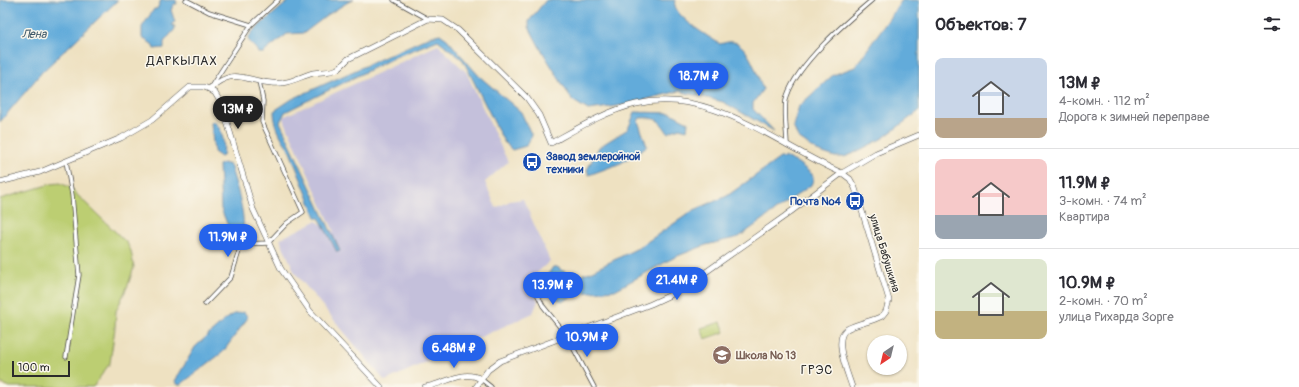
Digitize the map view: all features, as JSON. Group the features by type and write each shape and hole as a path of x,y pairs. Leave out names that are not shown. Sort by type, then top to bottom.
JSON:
{"main road":[{"path":"209,89 219,81 231,76 272,83 288,83 312,74 333,71 339,68 348,59 428,19 443,20 458,30 527,98 539,115 551,143 620,109 646,102 673,100 697,105 728,115 842,173"},
{"path":"0,182 27,176 66,162 121,138 138,129 158,115 190,87 204,87 209,89 215,93 222,105 253,209 281,269 310,311 381,387"},
{"path":"476,387 481,379 500,361 531,348 651,304 679,291 785,216 842,173 876,153 919,136"},
{"name":"улица Бабушкина","path":"842,173 850,179 855,188 889,300 886,311 882,316 846,330 841,336 842,351 852,387"},
{"path":"425,387 466,374 481,379"}],"street":[{"path":"186,0 209,12 251,25"},
{"path":"209,89 251,25 278,0"},
{"path":"394,0 428,19"},
{"path":"787,145 786,97 793,83 812,58 844,23 872,0"},
{"path":"205,304 230,276 240,248 244,244 261,244 268,242 287,223 303,212 262,122 263,101 258,80"},
{"path":"66,162 72,195 79,275 66,358"},
{"path":"531,281 543,306 566,336 594,387"},
{"path":"481,379 491,387"}],"shaded area":[{"path":"438,45 466,72 508,162 485,182 496,208 510,201 523,199 550,261 529,280 538,301 533,313 385,381 295,273 280,239 316,221 334,232 283,117"}],"green space":[{"path":"60,183 69,187 127,243 131,251 134,267 128,285 116,311 110,363 93,387 9,387 0,383 0,199 51,184"},
{"path":"721,322 725,332 705,339 701,328"}],"water":[{"name":"Лена","path":"0,0 118,0 42,72 0,122"},
{"path":"161,0 176,0 177,4 174,4 171,10 175,22 172,25 174,25 175,29 164,42 164,48 154,49 152,44 142,38 142,27 154,9 157,9"},
{"path":"290,0 354,0 329,14 304,33 287,34 263,53 258,53 248,38 253,31"},
{"path":"546,0 675,0 675,6 678,12 699,31 720,44 733,42 738,44 748,54 763,89 753,103 753,109 774,131 723,102 679,91 624,105 588,110 572,100 529,27 529,21"},
{"path":"902,0 919,0 919,111 883,138 852,154 844,157 835,157 817,151 798,138 793,126 799,106 833,75 855,67"},
{"path":"440,34 447,39 479,76 521,112 532,136 526,146 512,150 504,142 463,60 438,40 395,57 285,112 280,122 340,251 337,252 320,219 316,217 288,147 278,130 274,111 292,99 431,36"},
{"path":"635,112 671,113 688,122 687,130 679,128 668,133 657,120 640,118 638,121 647,146 621,163 589,175 587,170 599,147 628,129"},
{"path":"213,121 221,132 223,141 224,151 223,156 221,157 214,152 211,123"},
{"path":"785,157 798,163 812,174 813,180 811,185 739,237 706,245 675,257 615,290 580,293 563,301 553,297 546,288 545,281 553,267 557,267 573,277 590,272 638,248 694,210 727,196 780,158"},
{"path":"223,163 230,165 241,204 244,226 240,243 231,233 221,209 219,165"},
{"path":"244,312 247,319 223,352 180,385 177,384 175,381 195,347 226,319 234,314"}],"place":[{"name":"Завод землеройной техники","path":"532,162"},
{"name":"Почта №4","path":"855,201"},
{"name":"Школа № 13","path":"722,355"}],"district":[{"name":"ДАРКЫЛАХ","path":"182,60"},
{"name":"ГРЭС","path":"817,369"}]}
